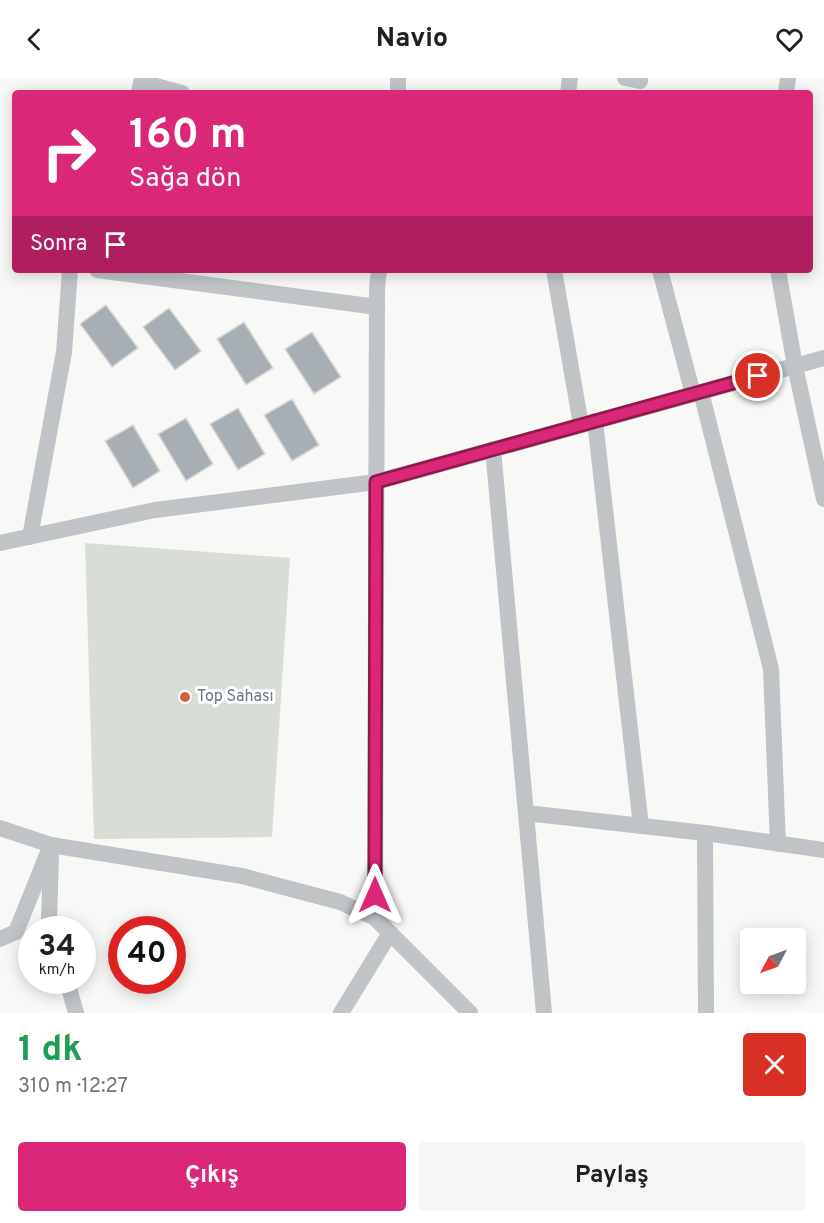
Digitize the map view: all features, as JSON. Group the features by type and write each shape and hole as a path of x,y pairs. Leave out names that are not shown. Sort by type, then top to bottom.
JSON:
{"street":[{"path":"140,90 141,82 171,90"},
{"path":"30,537 64,352 70,273"},
{"path":"120,273 377,307"},
{"path":"375,918 379,273"},
{"path":"555,273 588,423 641,826"},
{"path":"661,273 697,393 771,669 778,844"},
{"path":"779,273 795,366 824,499"},
{"path":"0,543 155,510 376,482 824,358"},
{"path":"493,449 544,1013"},
{"path":"526,813 705,833 824,850"},
{"path":"0,828 51,845 264,881 340,902 375,918 470,1013"},
{"path":"705,833 706,1013"},
{"path":"49,916 51,845"},
{"path":"0,939 16,932 51,845"},
{"path":"341,1013 390,933"},
{"path":"71,994 76,1013"}],"shaded area":[{"name":"Top Sahası","path":"85,543 290,558 272,837 94,839"}],"building":[{"path":"106,305 138,348 112,367 80,324"},
{"path":"169,308 201,351 175,370 143,327"},
{"path":"244,322 273,368 246,385 217,339"},
{"path":"312,332 341,377 314,394 285,349"},
{"path":"292,399 319,445 292,461 264,415"},
{"path":"238,408 265,454 238,470 210,424"},
{"path":"186,418 213,464 186,481 158,434"},
{"path":"133,425 160,471 133,488 105,441"}],"place":[{"name":"Top Sahası","path":"185,697"}],"route":[{"path":"375,895 376,482 758,376"}]}
